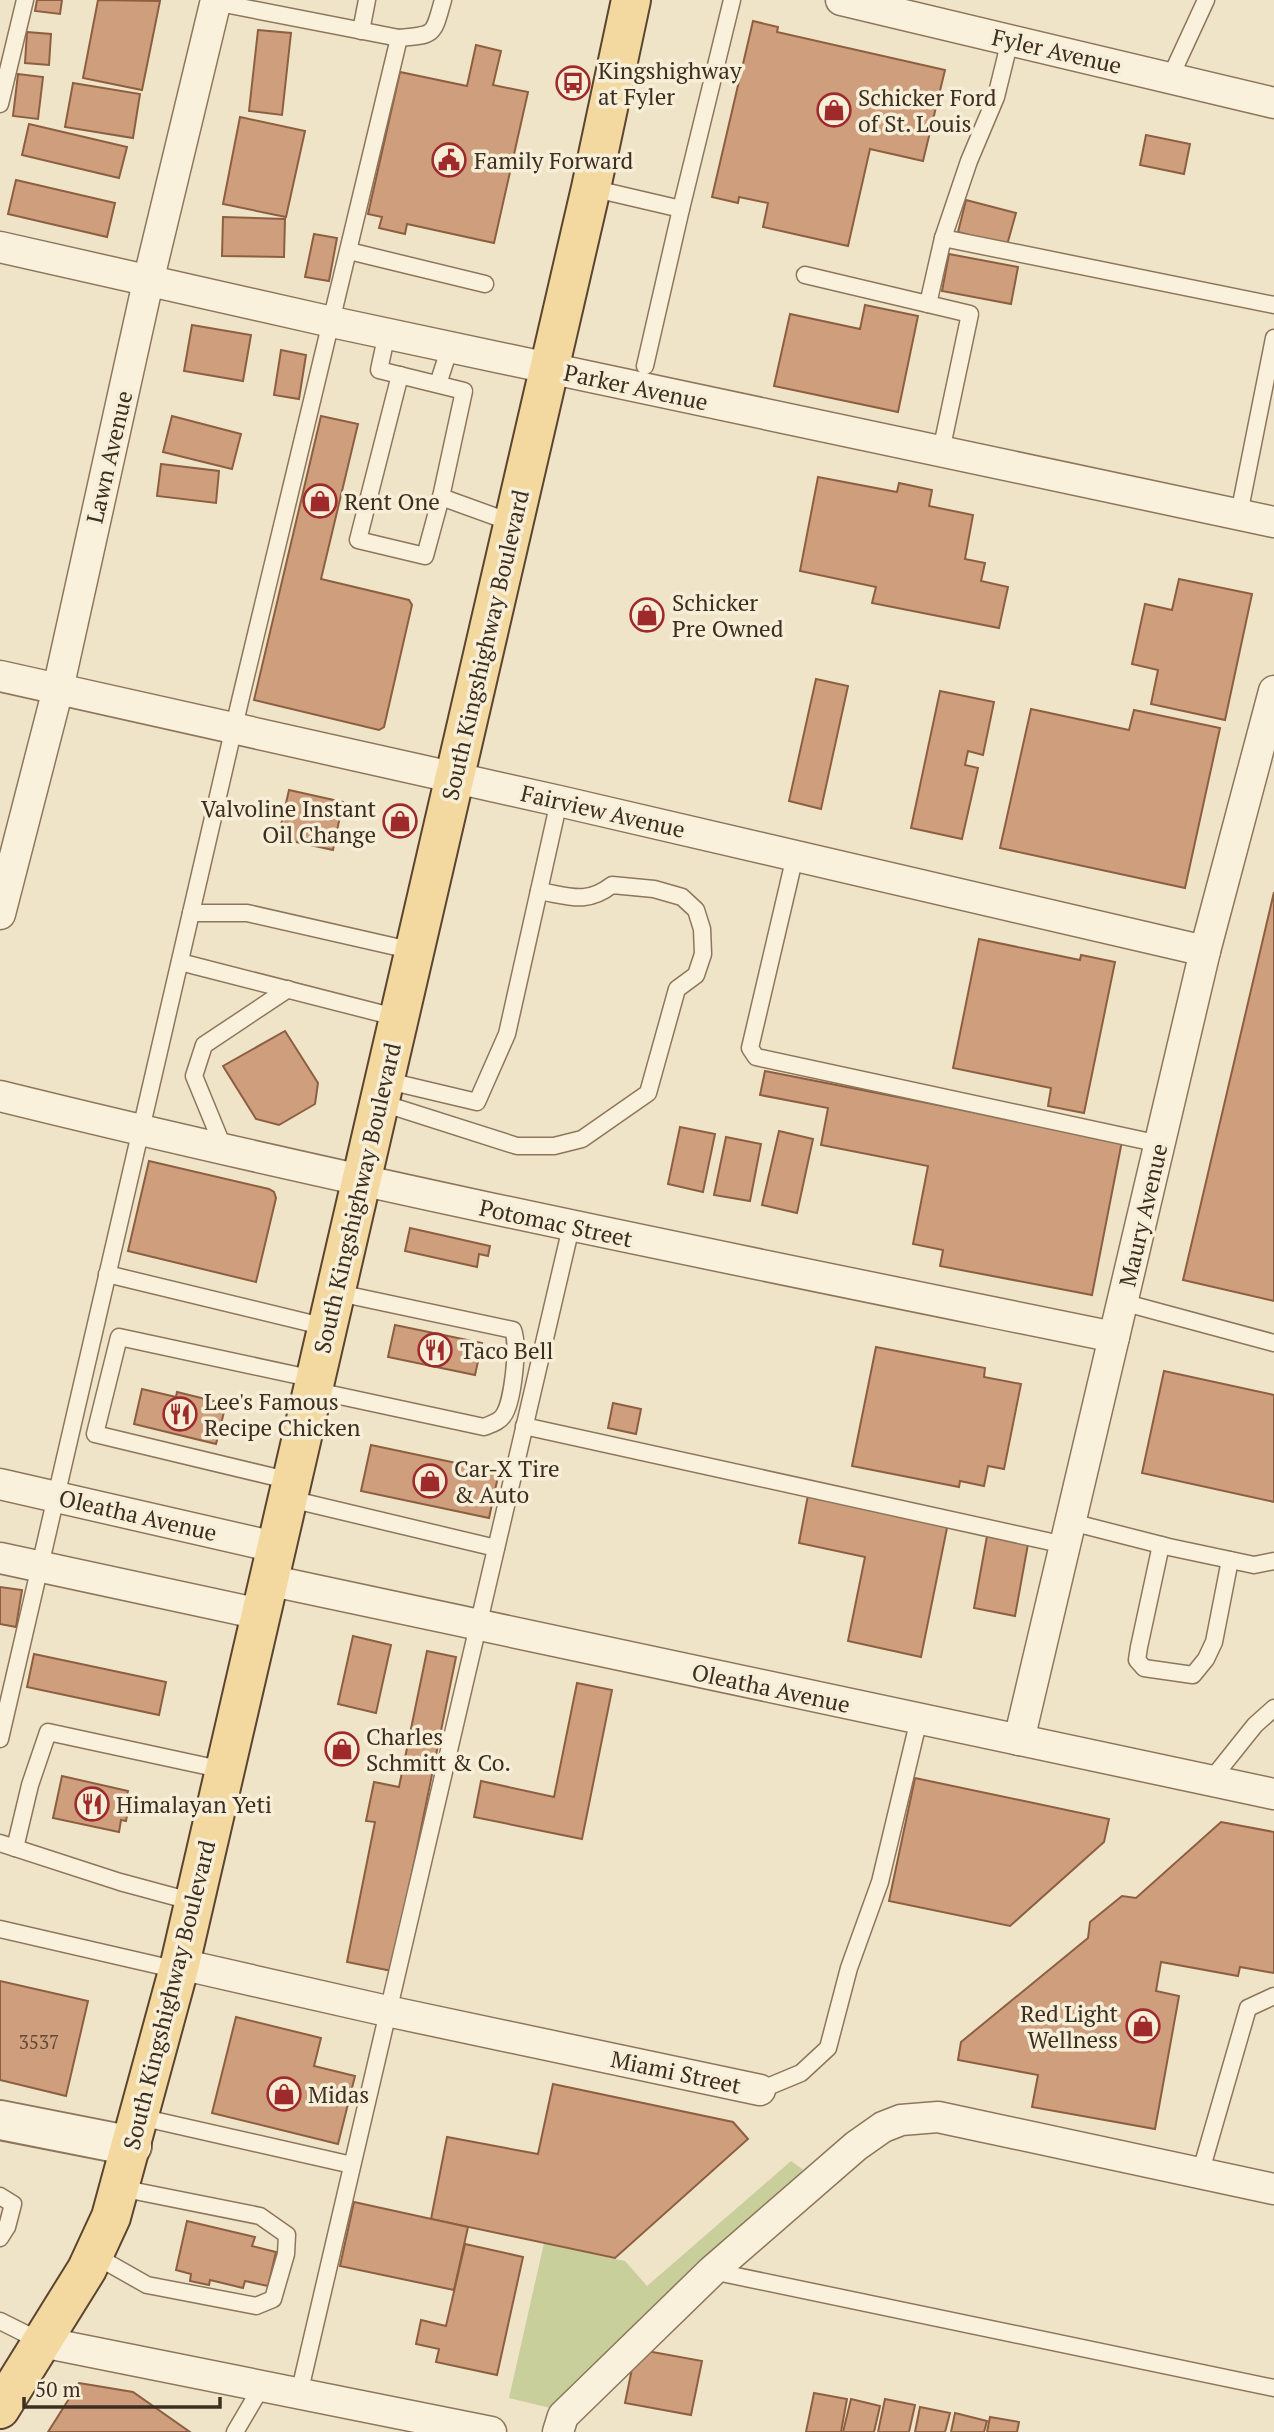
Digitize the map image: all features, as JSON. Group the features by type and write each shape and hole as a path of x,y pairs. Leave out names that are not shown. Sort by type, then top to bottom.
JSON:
{"main road":[{"name":"South Kingshighway Boulevard","path":"0,2409 94,2255 111,2217 136,2132 179,1967 455,777 591,187 630,1"}],"street":[{"name":"Fyler Avenue","path":"841,0 898,7 1010,40 1274,103"},
{"name":"Lawn Avenue","path":"0,914 58,689 211,1"},
{"name":"Parker Avenue","path":"0,247 332,322 1274,522"},
{"name":"Fairview Avenue","path":"0,676 455,777 1205,951"},
{"name":"Maury Avenue","path":"1018,1740 1205,951 1274,691"},
{"name":"Potomac Street","path":"0,1096 141,1131 571,1227 1114,1337"},
{"name":"Oleatha Avenue","path":"0,1484 55,1496 268,1580"},
{"name":"Oleatha Avenue","path":"0,1558 38,1566 268,1580 1274,1794"},
{"name":"Miami Street","path":"179,1967 760,2090"},
{"path":"558,2432 563,2417 712,2271 856,2146 883,2127 901,2120 937,2117 1274,2189"},
{"path":"0,2120 136,2132"},
{"path":"42,2342 491,2432"}],"lane":[{"path":"0,104 24,0"},
{"path":"361,31 367,0"},
{"path":"211,1 286,8 361,31 399,38 426,36 434,30 443,0"},
{"path":"645,366 732,0"},
{"path":"1170,78 1206,0"},
{"path":"0,1739 191,913 399,38"},
{"path":"928,304 943,238 969,161 996,97 1010,40"},
{"path":"591,187 681,209"},
{"path":"943,238 1274,305"},
{"path":"349,251 485,284"},
{"path":"805,275 970,314 941,451"},
{"path":"387,333 379,370 438,384 464,391 425,556 358,540 400,375"},
{"path":"1239,514 1274,338"},
{"path":"438,384 450,347"},
{"path":"441,497 513,523"},
{"path":"382,1091 477,1102 508,1034 559,801"},
{"path":"795,856 750,1048 756,1057 1160,1144"},
{"path":"382,1091 517,1146 554,1146 582,1139 648,1093 677,989 696,975 703,954 702,929 696,910 682,897 654,889 612,885 591,898 539,891"},
{"path":"191,913 247,913 414,951"},
{"path":"180,962 399,1018"},
{"path":"224,1149 194,1076 204,1045 288,989"},
{"path":"299,2394 571,1227"},
{"path":"107,1274 330,1310 504,1326 513,1330 517,1353 508,1405 503,1416 484,1427 206,1356 119,1337 95,1434 184,1455 288,1489 496,1548"},
{"path":"1122,1302 1274,1343"},
{"path":"524,1426 1068,1533 1161,1545 1254,1565 1274,1562"},
{"path":"1161,1545 1139,1647 1138,1660 1144,1668 1193,1675 1206,1659 1214,1642 1230,1560"},
{"path":"1211,1780 1255,1725 1274,1708"},
{"name":"Miami Street","path":"760,2090 801,2073 828,2048 849,1968 880,1882 919,1719"},
{"path":"194,1902 120,1882 8,1846 48,1732 224,1770"},
{"path":"0,1929 179,1967"},
{"path":"1200,2174 1248,2008 1274,1996"},
{"path":"136,2132 352,2165"},
{"path":"94,2255 147,2285 256,2306 273,2299 286,2254 287,2235 269,2222 260,2216 120,2189"},
{"path":"0,2196 13,2204 7,2227 0,2238"},
{"path":"712,2271 1274,2388"},
{"path":"0,2321 42,2342"},
{"path":"235,2432 262,2386"}],"green space":[{"path":"791,2161 812,2176 554,2409 509,2398 544,2243 625,2261 647,2286"}],"building":[{"path":"37,0 62,0 60,14 35,11"},
{"path":"98,0 160,1 142,90 83,78"},
{"name":"Schicker Ford of St. Louis","path":"753,21 778,27 777,32 945,70 923,161 870,149 848,246 763,227 768,203 739,197 738,203 712,197"},
{"path":"258,30 291,33 282,115 249,111"},
{"path":"27,32 51,34 49,65 25,63"},
{"path":"476,45 501,51 493,85 528,92 494,243 407,224 405,234 379,228 382,217 368,214 400,72 467,86"},
{"path":"18,74 43,77 38,119 13,116"},
{"path":"73,83 140,94 133,138 65,127"},
{"path":"240,117 305,131 286,217 223,204"},
{"path":"29,124 127,147 119,178 22,155"},
{"path":"1146,135 1190,144 1184,174 1140,165"},
{"path":"16,180 115,203 107,237 8,214"},
{"path":"966,200 1016,213 1007,245 958,232"},
{"path":"223,217 285,219 284,257 222,256"},
{"path":"314,234 337,238 329,281 305,277"},
{"path":"949,254 1018,267 1011,304 942,291"},
{"path":"865,305 918,316 898,412 774,386 790,314 860,329"},
{"path":"192,325 251,335 243,381 184,371"},
{"path":"281,350 306,355 299,399 274,395"},
{"path":"172,416 241,434 232,469 163,452"},
{"name":"Rent One","path":"321,416 358,424 321,579 409,600 412,605 384,727 379,730 254,700"},
{"path":"161,464 219,471 216,503 157,496"},
{"path":"818,477 897,492 899,483 932,490 929,506 973,515 965,559 985,563 981,581 1008,587 999,628 872,603 876,587 800,571"},
{"path":"1179,579 1252,594 1225,720 1151,704 1158,670 1132,664 1145,604 1172,610"},
{"path":"816,679 848,686 821,809 789,801"},
{"path":"940,691 994,702 983,755 968,751 965,765 978,768 962,839 911,828"},
{"path":"1031,709 1129,730 1134,710 1220,728 1185,888 1000,848"},
{"path":"289,790 343,802 333,850 278,838"},
{"path":"1274,892 1274,1301 1183,1280"},
{"path":"979,939 1080,960 1081,955 1115,962 1084,1113 1048,1106 1051,1088 953,1068"},
{"path":"285,1031 318,1083 315,1104 279,1125 256,1119 223,1066"},
{"path":"765,1071 1122,1141 1092,1295 940,1266 943,1250 913,1244 928,1166 821,1145 828,1108 760,1095"},
{"path":"680,1127 715,1134 703,1192 668,1184"},
{"path":"779,1131 813,1139 797,1213 762,1205"},
{"path":"726,1137 761,1144 750,1201 714,1195"},
{"path":"149,1161 274,1192 276,1198 256,1282 128,1251"},
{"path":"410,1228 490,1246 488,1256 479,1254 477,1267 405,1251"},
{"name":"Taco Bell","path":"395,1325 482,1343 475,1375 388,1357"},
{"path":"876,1347 985,1368 984,1377 1021,1384 1004,1469 988,1466 984,1486 960,1481 959,1487 852,1466"},
{"path":"1164,1371 1274,1395 1274,1502 1142,1473"},
{"name":"Lee's Famous Recipe Chicken","path":"142,1389 176,1397 177,1392 226,1404 216,1444 134,1424"},
{"path":"613,1403 641,1409 636,1434 608,1428"},
{"name":"Car-X Tire & Auto","path":"371,1445 499,1472 489,1518 361,1491"},
{"path":"808,1495 948,1523 921,1657 848,1641 865,1557 799,1543"},
{"path":"987,1536 1028,1544 1015,1616 974,1608"},
{"path":"0,1587 22,1590 16,1627 0,1624"},
{"path":"353,1636 391,1645 376,1713 338,1704"},
{"path":"427,1651 456,1657 392,1971 347,1962 375,1822 366,1821 374,1782 399,1787"},
{"path":"34,1654 166,1682 159,1715 27,1687"},
{"path":"577,1683 612,1690 582,1839 474,1817 481,1781 554,1797"},
{"name":"Himalayan Yeti","path":"62,1776 128,1791 125,1803 129,1804 126,1821 121,1820 119,1832 53,1818"},
{"path":"915,1778 1109,1819 1104,1842 1010,1926 889,1901"},
{"path":"1221,1822 1274,1832 1274,1973 1240,1967 1238,1976 1161,1962 1156,1991 1179,1996 1155,2129 1032,2107 1038,2075 958,2060 961,2042 1088,1938 1090,1922 1122,1896 1136,1898"},
{"path":"0,1981 88,2001 66,2096 0,2080"},
{"name":"Midas","path":"236,2017 321,2038 314,2066 355,2076 338,2144 212,2113"},
{"path":"553,2084 733,2122 748,2139 615,2258 431,2219 447,2137 538,2154"},
{"path":"354,2202 468,2227 454,2290 340,2266"},
{"path":"187,2221 255,2237 252,2246 276,2252 268,2286 245,2281 243,2288 210,2280 209,2285 190,2281 191,2274 176,2270"},
{"path":"465,2244 523,2257 497,2375 436,2362 439,2349 416,2344 421,2320 446,2326"},
{"path":"636,2349 702,2361 691,2415 625,2403"},
{"path":"79,2383 133,2392 190,2432 48,2432"},
{"path":"814,2393 847,2399 841,2432 806,2432"},
{"path":"851,2399 880,2406 874,2432 843,2432"},
{"path":"885,2399 915,2405 909,2432 878,2432"},
{"path":"920,2407 950,2413 945,2432 915,2432"},
{"path":"955,2413 987,2421 984,2432 951,2432"},
{"path":"990,2417 1019,2422 1017,2432 987,2432"}],"place":[{"name":"Kingshighway at Fyler","path":"573,83"},
{"name":"Schicker Ford of St. Louis","path":"834,110"},
{"name":"Family Forward","path":"449,160"},
{"name":"Rent One","path":"320,501"},
{"name":"Schicker Pre Owned","path":"647,615"},
{"name":"Valvoline Instant Oil Change","path":"400,821"},
{"name":"Taco Bell","path":"435,1350"},
{"name":"Lee's Famous Recipe Chicken","path":"180,1414"},
{"name":"Car-X Tire & Auto","path":"430,1481"},
{"name":"Charles Schmitt & Co.","path":"342,1749"},
{"name":"Himalayan Yeti","path":"92,1804"},
{"name":"Red Light Wellness","path":"1143,2026"},
{"name":"Midas","path":"284,2094"}]}
